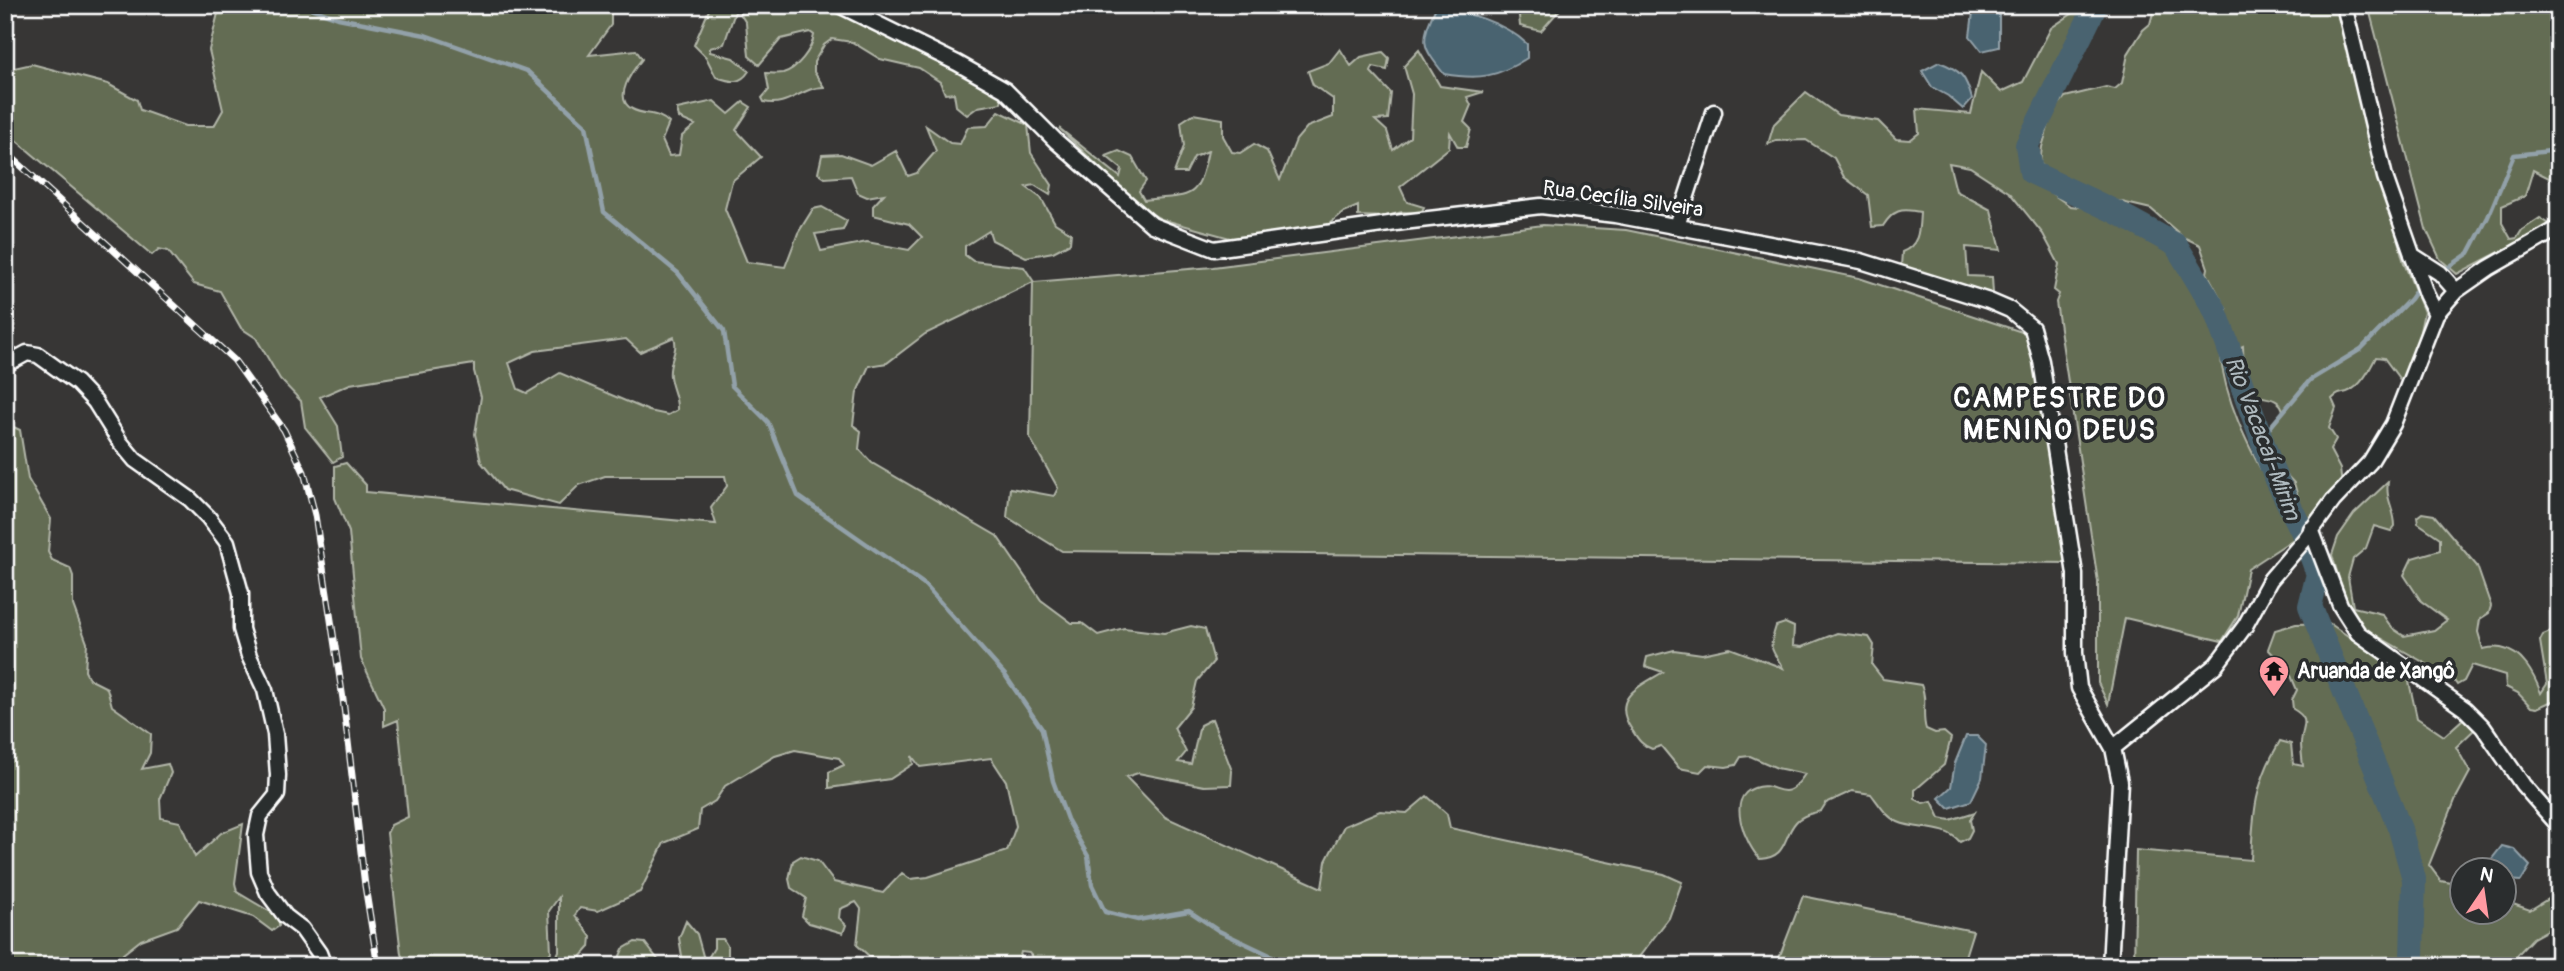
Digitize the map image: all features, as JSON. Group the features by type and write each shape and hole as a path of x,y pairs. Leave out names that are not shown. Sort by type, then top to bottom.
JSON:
{"street":[{"name":"Rua Cecília Silveira","path":"839,5 957,63 1005,90 1056,141 1152,225 1214,249 1403,222 1541,206 1615,215 1861,261 2010,310 2032,328 2041,361 2075,574 2075,653 2079,688 2113,748 2120,782 2110,966"},
{"path":"2344,5 2385,177 2417,272 2436,314"},
{"path":"1677,226 1714,112"},
{"path":"2113,748 2216,665 2245,626 2270,580 2333,501 2370,462 2393,424 2436,314 2456,291 2489,268 2559,228"},
{"path":"2412,255 2440,273 2456,291"},
{"path":"5,365 27,353 38,355 78,383 95,402 120,442 135,460 190,499 227,542 241,593 242,629 249,656 265,690 275,734 277,795 260,816 256,835 259,872 268,893 285,916 302,929 319,953 324,966"},
{"path":"2309,533 2340,605 2358,633 2465,709 2483,727 2523,785 2559,826"}],"green space":[{"path":"215,5 611,5 611,25 589,55 636,50 642,59 626,84 624,98 632,109 656,115 669,123 662,140 669,156 679,155 682,136 695,125 679,118 677,109 714,101 729,114 743,102 751,107 736,130 761,157 732,181 725,209 747,262 785,267 798,233 813,209 822,207 847,221 843,230 815,234 821,251 867,242 909,250 922,237 909,224 873,215 873,206 884,194 867,197 858,193 851,176 825,178 818,173 822,155 841,154 871,165 896,151 908,176 917,173 936,151 926,126 950,143 960,144 968,127 987,126 999,111 1028,125 1031,153 1052,185 1050,195 1034,185 1026,187 1041,198 1055,223 1071,233 1070,243 1053,252 1026,257 992,240 989,231 965,246 965,255 973,261 1024,267 1034,282 1213,267 1543,225 1626,230 1859,278 2028,334 2069,563 1062,551 1007,517 1010,488 1054,496 1058,488 1030,438 1033,282 925,334 887,363 869,366 857,392 853,425 861,431 859,449 872,463 997,536 1041,600 1072,623 1082,623 1098,635 1124,628 1164,633 1191,626 1205,629 1214,661 1197,681 1191,707 1174,728 1186,752 1178,762 1191,764 1200,725 1212,719 1232,771 1231,785 1204,786 1138,773 1126,777 1165,817 1322,888 1326,861 1344,826 1380,811 1407,813 1427,796 1447,814 1450,828 1664,874 1682,882 1669,918 1632,966 1040,966 1029,953 1021,952 1017,966 880,966 857,945 861,909 856,902 840,909 839,918 846,925 843,933 809,923 802,916 806,898 791,888 789,879 793,861 801,856 818,861 834,882 883,893 902,873 910,879 928,877 1007,851 1016,826 1006,781 991,758 920,767 912,756 913,764 890,779 829,788 829,772 844,765 839,758 795,750 775,756 725,786 715,801 700,810 698,829 664,843 640,892 598,911 580,908 575,915 591,937 590,947 573,966 552,966 559,951 559,897 549,911 551,952 539,966 406,966 401,954 387,833 391,825 408,817 398,720 384,726 384,708 361,659 349,532 335,498 335,466 346,463 366,485 366,492 716,524 711,508 727,486 725,476 605,476 579,485 559,505 504,490 481,462 475,434 481,397 474,364 350,384 320,397 338,426 342,457 333,462 305,427 301,401 280,379 256,338 241,328 220,291 194,284 168,251 159,249 152,255 5,131 5,70 32,64 108,84 137,100 140,110 185,126 214,126 223,110 209,50 218,13","holes":["674,337 670,371 677,410 668,415 649,411 560,373 527,393 518,389 509,363 535,351 626,339 640,352"]},
{"path":"711,5 824,5 995,91 1002,98 1001,103 978,107 967,115 956,106 954,93 945,94 940,82 919,68 880,59 852,42 832,39 824,45 814,62 814,72 824,87 780,102 764,102 762,98 769,90 766,73 788,71 807,53 814,35 810,32 781,39 759,65 749,56 746,23 739,12 735,12 724,44 710,48 710,52 733,58 749,71 739,80 721,79 716,77 706,57 694,45"},
{"path":"1524,5 1564,5 1541,31 1520,26 1519,16"},
{"path":"2079,5 2108,5 2064,74 2023,163 2028,177 2070,206 2109,210 2185,252 2222,315 2218,329 2220,352 2231,402 2250,448 2295,538 2248,569 2238,616 2222,641 2125,618 2108,704 2098,683 2098,582 2056,302 2059,294 2054,290 2059,264 2043,234 2010,193 1970,167 1949,163 1956,191 1991,210 2001,250 1966,247 1968,276 1992,277 1993,294 1901,266 1902,252 1912,245 1917,236 1920,212 1898,211 1890,216 1883,226 1872,227 1868,195 1844,177 1834,158 1806,140 1776,141 1768,144 1774,124 1806,92 1838,115 1878,121 1896,139 1910,140 1919,133 1917,109 1971,114 1981,72 2001,92 2023,82 2051,28 2082,7"},
{"path":"2155,5 2335,5 2404,263 2424,312 2415,356 2401,381 2384,358 2376,357 2357,386 2332,399 2336,408 2329,428 2336,439 2330,450 2340,469 2342,486 2305,522 2294,483 2277,465 2268,443 2267,433 2283,412 2282,408 2274,400 2258,396 2244,376 2243,346 2233,350 2226,337 2227,310 2207,273 2208,268 2200,245 2183,237 2151,209 2088,194 2057,180 2040,163 2053,111 2065,97 2106,87 2115,89 2122,83 2128,54 2150,24"},
{"path":"2368,5 2559,5 2559,183 2533,170 2525,196 2502,206 2502,223 2511,239 2517,238 2522,230 2540,218 2551,225 2457,274 2440,259 2426,229"},
{"path":"1340,49 1351,66 1361,57 1383,52 1389,58 1387,70 1373,67 1371,72 1391,93 1388,119 1375,120 1387,131 1393,150 1410,137 1412,94 1404,66 1419,50 1440,86 1483,92 1467,97 1471,105 1464,122 1471,129 1466,147 1458,147 1450,133 1449,148 1400,187 1407,202 1424,207 1421,213 1402,212 1383,217 1358,216 1358,206 1344,212 1325,227 1237,240 1161,219 1140,207 1059,128 1120,177 1122,169 1106,156 1119,151 1132,157 1146,181 1139,191 1144,200 1182,196 1196,188 1208,151 1194,157 1186,173 1174,173 1184,146 1181,122 1193,114 1223,119 1223,136 1232,152 1240,153 1254,144 1267,151 1280,180 1296,140 1307,127 1333,117 1333,99 1313,85 1308,71 1329,63"},
{"path":"5,423 20,430 28,479 51,519 48,552 52,560 70,568 73,576 73,605 87,643 85,671 89,679 107,688 112,706 151,734 150,753 142,769 168,764 171,773 160,799 161,818 180,822 195,857 221,833 243,824 235,883 237,892 279,917 279,926 272,931 253,917 199,900 177,927 141,940 123,954 121,966 5,966"},
{"path":"2388,482 2395,526 2391,531 2374,526 2366,548 2353,559 2348,577 2353,607 2382,614 2392,628 2404,636 2434,630 2447,620 2421,601 2404,575 2412,558 2440,550 2440,538 2418,523 2417,517 2422,513 2434,515 2477,566 2491,606 2489,613 2480,619 2478,632 2483,649 2501,648 2516,654 2531,672 2541,693 2547,684 2540,641 2543,635 2559,628 2559,698 2537,708 2531,707 2518,693 2506,687 2505,675 2472,665 2464,681 2457,685 2453,679 2358,625 2350,615 2332,555 2338,537 2354,514"},
{"path":"1785,623 1794,627 1793,646 1802,647 1837,633 1869,637 1874,645 1872,665 1883,679 1921,685 1926,729 1935,733 1944,732 1951,738 1944,765 1915,790 1915,799 1923,803 1932,801 1940,818 1950,820 1975,812 1970,820 1972,830 1968,838 1960,842 1954,836 1939,830 1898,822 1886,814 1871,794 1852,791 1826,803 1821,811 1798,820 1780,851 1760,859 1749,843 1741,822 1739,811 1745,793 1762,786 1785,791 1797,784 1805,774 1777,768 1750,756 1741,757 1736,765 1707,765 1700,772 1679,768 1661,746 1652,749 1638,739 1626,719 1626,702 1636,689 1663,672 1645,666 1647,657 1674,650 1702,654 1730,648 1783,668 1773,652 1772,640 1776,626"},
{"path":"2329,623 2408,677 2417,718 2444,736 2463,719 2474,730 2456,747 2470,772 2456,798 2429,865 2441,881 2448,882 2448,926 2518,926 2518,906 2530,910 2559,892 2559,924 2533,938 2507,966 2134,966 2136,850 2251,860 2260,784 2280,741 2291,744 2293,764 2303,766 2301,743 2304,720 2293,709 2292,700 2297,690 2289,671 2268,649 2275,630 2296,624"},
{"path":"1803,896 1973,931 1962,966 1776,966"},
{"path":"686,921 697,934 705,963 714,948 714,939 723,939 728,947 728,966 681,966 683,962 679,938"},
{"path":"635,942 645,943 659,961 658,966 616,965 623,949"}],"water":[{"path":"1974,5 1999,5 1999,47 1982,51 1970,36"},
{"path":"1436,7 1473,15 1507,29 1527,44 1527,58 1497,73 1478,77 1444,74 1425,43 1427,28"},
{"path":"1939,62 1958,71 1965,80 1972,99 1963,109 1932,87 1922,71"},
{"path":"1966,736 1977,736 1986,745 1982,778 1971,801 1949,808 1939,798 1951,787 1955,763"},
{"path":"2502,846 2514,849 2530,866 2521,881 2518,881 2518,856 2494,856"}],"waterway":[{"path":"301,5 338,18 425,35 527,71 586,126 604,212 678,273 724,331 732,386 768,422 798,496 924,584 1005,675 1042,729 1053,781 1067,819 1088,856 1092,885 1105,912 1138,920 1189,911 1219,931 1274,957 1282,966"},
{"name":"Rio Vacacaí-Mirim","path":"2096,5 2027,145 2031,172 2116,212 2176,245 2215,310 2274,474 2302,531 2318,574 2310,606 2400,829 2414,879 2412,958 2416,966"},
{"path":"2443,271 2469,253 2488,217 2514,155 2559,150"},
{"path":"2261,438 2310,380 2361,349 2410,299 2419,286"}],"railway":[{"path":"5,151 234,360 284,430 304,472 315,515 343,699 365,886 378,966"}],"place":[{"name":"Aruanda de Xangô","path":"2274,698"}],"district":[{"name":"CAMPESTRE DO MENINO DEUS","path":"2060,414"}]}
